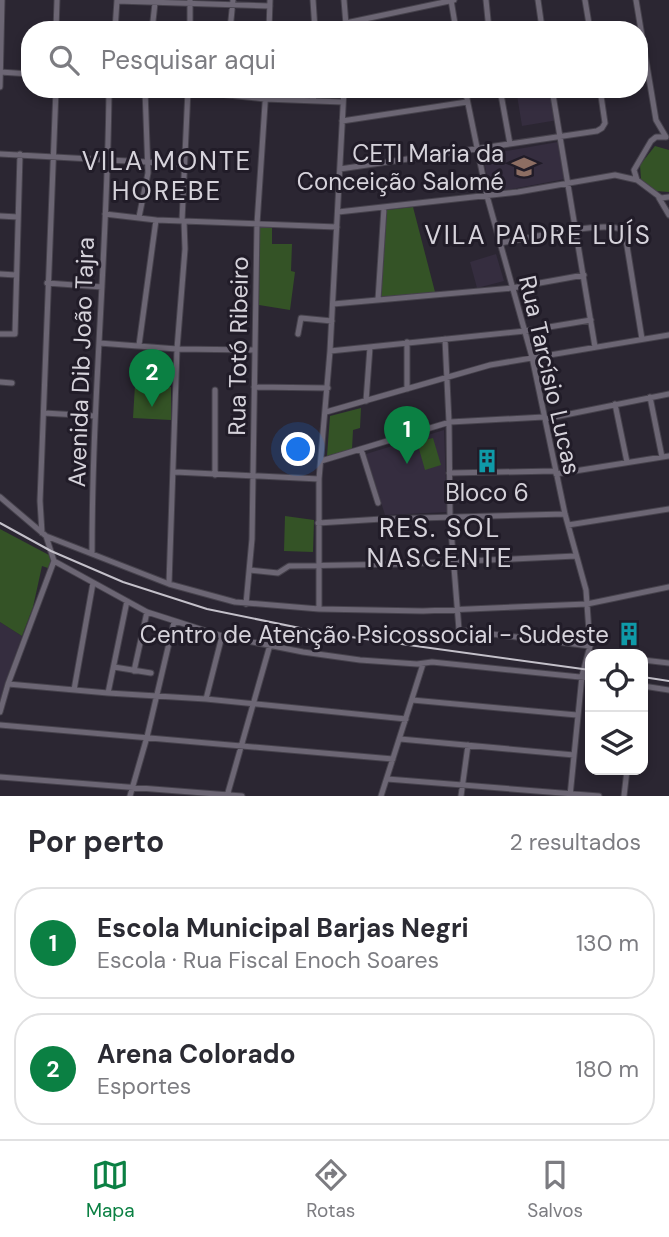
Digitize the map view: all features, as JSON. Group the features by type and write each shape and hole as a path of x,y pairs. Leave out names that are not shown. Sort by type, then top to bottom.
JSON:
{"street":[{"path":"0,87 2,0"},
{"path":"57,0 57,21"},
{"path":"313,0 314,21"},
{"path":"344,0 346,21"},
{"path":"370,21 452,0 455,21"},
{"path":"486,0 488,21"},
{"path":"538,0 541,21"},
{"path":"585,0 588,21"},
{"path":"636,0 640,21"},
{"path":"116,21 117,1 270,3 269,21"},
{"path":"153,21 155,2"},
{"path":"190,21 191,2"},
{"path":"231,21 233,2"},
{"path":"0,72 21,73"},
{"path":"648,72 656,120 667,138"},
{"path":"0,712 54,561 44,534 40,501 55,98"},
{"name":"Avenida Dib João Tajra","path":"92,553 109,98"},
{"path":"139,217 148,163 145,98"},
{"path":"169,583 175,472 177,349 185,257 183,164 188,98"},
{"path":"259,98 343,102"},
{"path":"319,609 319,479 328,388 343,98"},
{"name":"Rua Tarcísio Lucas","path":"466,98 487,196 532,357 587,604 589,649"},
{"path":"502,98 510,144"},
{"path":"554,98 595,347"},
{"path":"340,169 597,131 604,126 605,119 602,98"},
{"name":"Rua Totó Ribeiro","path":"246,604 250,570 253,477 257,224 265,99"},
{"path":"342,121 467,102"},
{"path":"651,141 656,120"},
{"path":"636,180 635,165 651,141 656,137 667,138"},
{"path":"0,154 183,164"},
{"path":"0,334 15,334 19,154"},
{"path":"338,212 487,196 568,185 615,175 636,180 661,198 669,197"},
{"path":"657,195 669,215"},
{"path":"378,300 384,208"},
{"path":"105,214 156,220 337,227"},
{"path":"0,216 18,217"},
{"path":"139,345 156,220"},
{"path":"500,243 577,230 613,227 623,231 642,339"},
{"path":"0,274 16,275"},
{"path":"332,304 512,288 584,275"},
{"path":"47,283 102,287"},
{"path":"298,334 302,318 332,321"},
{"path":"330,351 525,331 591,320"},
{"path":"326,412 490,365 669,335"},
{"path":"445,340 450,517 459,631 589,649"},
{"path":"407,342 407,389"},
{"path":"99,343 177,349 254,350"},
{"path":"366,401 370,346"},
{"path":"0,382 12,383"},
{"path":"254,387 328,388"},
{"path":"215,390 215,475"},
{"path":"321,461 449,422 544,418 669,394"},
{"path":"650,397 662,457"},
{"path":"615,404 627,462"},
{"path":"44,413 95,416"},
{"path":"361,449 378,503"},
{"path":"449,473 556,472 669,456"},
{"path":"175,472 319,479"},
{"path":"0,497 44,534 169,583 225,601 246,604 392,612 458,610 587,604 669,587"},
{"path":"568,525 669,509"},
{"path":"318,523 565,514"},
{"path":"250,570 278,573 288,566 576,556"},
{"path":"54,561 147,612 222,636 360,660 423,664 432,662 585,677"},
{"path":"74,690 93,583"},
{"path":"108,693 127,601"},
{"path":"134,671 147,612"},
{"path":"130,796 174,622"},
{"path":"206,699 222,636"},
{"path":"227,795 270,645"},
{"path":"648,661 669,663"},
{"name":"Rua Tarcísio Lucas","path":"570,795 585,662"},
{"path":"381,796 423,664"},
{"path":"114,667 151,673"},
{"path":"8,684 206,699 406,719"},
{"path":"648,687 669,690"},
{"path":"412,700 578,715"},
{"path":"0,725 393,759"},
{"path":"400,738 574,755"},
{"path":"461,796 468,745"},
{"path":"624,796 626,775"},
{"path":"0,777 242,796"},
{"path":"387,779 514,793 599,796"}],"shaded area":[{"path":"517,98 554,98 558,120 522,126"},
{"name":"CETI Maria da Conceição Salomé","path":"558,142 565,179 490,193 483,155"},
{"path":"496,254 504,281 477,288 470,262"},
{"path":"444,430 447,512 385,515 366,454"},
{"path":"0,622 22,636 0,703"}],"green space":[{"path":"655,146 669,150 669,192 656,191 641,179 640,165"},
{"path":"413,207 435,292 381,297 387,210"},
{"path":"260,227 272,228 272,244 292,244 291,271 295,272 290,310 259,305"},
{"path":"135,385 171,387 171,420 133,418"},
{"path":"361,408 360,428 353,430 352,449 327,456 330,416"},
{"path":"433,438 441,465 425,470 417,442"},
{"path":"285,516 314,520 313,552 284,551"},
{"path":"0,529 49,555 51,561 48,568 42,566 33,607 22,636 0,622"}],"railway":[{"path":"0,523 51,551 123,582 207,609 329,634 585,669"},
{"path":"648,678 669,681"}],"place":[{"name":"CETI Maria da Conceição Salomé","path":"524,167"},
{"name":"Arena Colorado","path":"152,407"},
{"name":"Bloco 6","path":"487,461"},
{"name":"Escola Municipal Barjas Negri","path":"407,464"},
{"name":"Centro de Atenção Psicossocial - Sudeste","path":"629,634"}],"district":[{"name":"VILA MONTE HOREBE","path":"167,176"},
{"name":"VILA PADRE LUÍS","path":"538,235"},
{"name":"RES. SOL NASCENTE","path":"440,543"}]}
